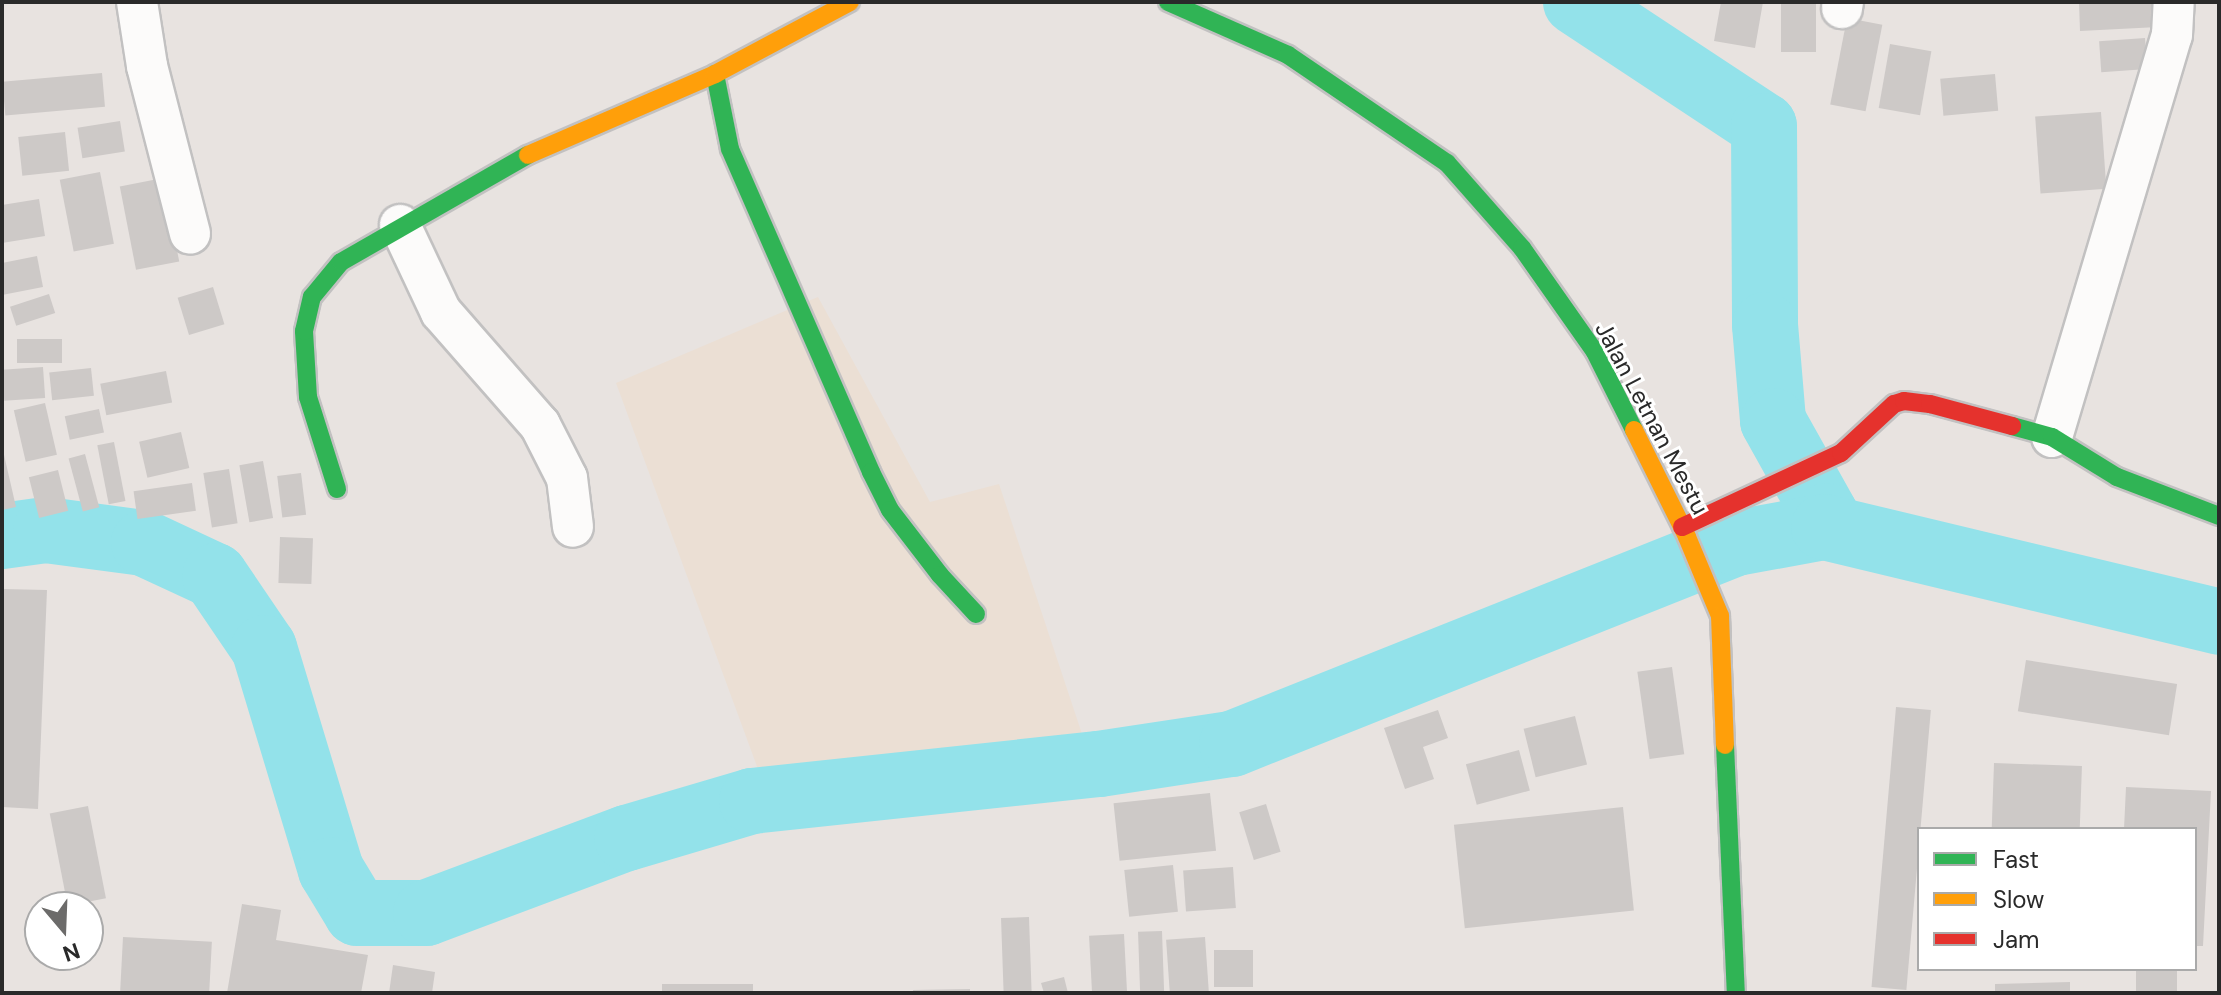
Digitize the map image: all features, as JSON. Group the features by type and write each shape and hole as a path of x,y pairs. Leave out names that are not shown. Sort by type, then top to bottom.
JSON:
{"street":[{"path":"137,2 147,66 190,234"},
{"path":"337,489 308,397 304,331 312,297 341,262 400,225 535,151 715,74 850,2"},
{"name":"Jalan Letnan Mestu","path":"1168,2 1288,55 1447,163 1522,248 1595,352 1685,532 1720,616 1736,993"},
{"path":"2052,437 2172,35 2174,2"},
{"path":"715,74 730,149 871,472 890,510 940,575 976,614"},
{"path":"400,225 441,312 540,425 567,478 573,527"},
{"path":"1685,532 1778,482 1841,453 1894,404 1904,401 1930,404 2052,437 2117,477 2219,516"}],"shaded area":[{"path":"818,297 930,502 999,484 1085,743 762,780 616,383"}],"building":[{"path":"1721,2 1763,2 1755,48 1714,41"},
{"path":"1781,2 1816,2 1816,52 1781,52"},
{"path":"2079,2 2156,2 2158,27 2080,31"},
{"path":"1847,18 1882,25 1866,111 1830,104"},
{"path":"2145,38 2147,69 2101,72 2099,41"},
{"path":"1890,44 1931,51 1920,115 1879,108"},
{"path":"102,73 105,107 5,116 2,82"},
{"path":"1995,74 1998,111 1943,116 1940,79"},
{"path":"2101,112 2106,189 2041,193 2035,117"},
{"path":"120,121 125,152 82,158 78,128"},
{"path":"65,132 69,171 22,176 18,137"},
{"path":"100,172 114,244 74,251 60,180"},
{"path":"163,178 179,261 136,270 120,186"},
{"path":"39,199 45,236 2,243 2,205"},
{"path":"37,256 43,287 2,295 2,263"},
{"path":"213,287 224,324 189,335 178,298"},
{"path":"49,294 55,313 16,326 10,307"},
{"path":"17,339 62,339 62,363 17,363"},
{"path":"43,367 45,398 4,401 2,370"},
{"path":"91,368 94,396 52,400 49,372"},
{"path":"166,371 172,402 106,415 100,384"},
{"path":"45,403 57,455 26,462 14,410"},
{"path":"99,409 104,432 70,440 65,416"},
{"path":"181,432 189,468 147,478 139,442"},
{"path":"114,442 125,501 109,504 97,445"},
{"path":"2,446 16,507 2,510"},
{"path":"85,454 99,507 83,512 69,458"},
{"path":"263,461 273,518 249,522 239,465"},
{"path":"229,469 238,523 212,527 203,473"},
{"path":"58,470 68,511 39,518 29,477"},
{"path":"301,473 306,515 282,518 277,476"},
{"path":"192,483 196,511 137,519 134,491"},
{"path":"280,537 313,538 311,584 278,583"},
{"path":"2,589 47,590 38,809 2,807"},
{"path":"2026,660 2177,684 2169,735 2018,711"},
{"path":"1672,667 1684,754 1650,759 1637,672"},
{"path":"1896,707 1931,710 1921,827 1917,827 1917,869 1906,990 1872,987"},
{"path":"1438,710 1448,738 1423,747 1434,779 1405,789 1384,728"},
{"path":"1575,716 1587,765 1536,777 1524,729"},
{"path":"1519,750 1530,791 1477,805 1466,764"},
{"path":"1994,763 2082,766 2080,827 1992,827"},
{"path":"2126,787 2211,791 2203,946 2197,946 2197,827 2124,827"},
{"path":"1210,793 1216,851 1120,861 1114,803"},
{"path":"1266,804 1281,852 1254,860 1239,812"},
{"path":"88,806 106,898 104,891 65,891 50,813"},
{"path":"1623,807 1634,910 1465,928 1454,825"},
{"path":"1173,865 1178,912 1129,917 1124,870"},
{"path":"1233,867 1236,908 1186,911 1183,870"},
{"path":"242,904 281,910 276,940 368,955 361,993 227,993"},
{"path":"1029,917 1032,993 1004,993 1001,918"},
{"path":"1162,931 1164,993 1140,993 1138,932"},
{"path":"1124,934 1127,993 1092,993 1089,936"},
{"path":"123,937 212,942 209,993 120,993"},
{"path":"1205,937 1209,992 1170,993 1166,940"},
{"path":"1214,950 1253,950 1253,987 1214,987"},
{"path":"393,965 435,972 432,993 389,993"},
{"path":"2136,971 2177,971 2177,993 2136,993"},
{"path":"1064,977 1068,993 1044,993 1041,983"},
{"path":"2070,982 2070,993 1995,993 1995,984"},
{"path":"662,984 753,984 753,993 662,993"},
{"path":"970,989 970,993 913,993 913,990"}],"waterway":[{"path":"1576,2 1764,126 1765,325 1773,421 1826,516 1824,527"},
{"path":"2,536 46,530 144,543 215,576 264,648 331,870 357,913 426,913 627,838 752,801 1099,764 1232,744 1736,543 1824,527 2219,622"}],"traffic: fast":[{"path":"1168,2 1288,55 1447,163 1522,248 1595,352 1634,430"},
{"path":"715,74 730,149 871,472 890,510 940,575 976,614"},
{"path":"337,489 308,397 304,331 312,297 341,262 528,155"},
{"path":"2012,426 2052,437 2117,477 2219,516"},
{"path":"1725,745 1736,993"}],"traffic: slow":[{"path":"528,155 715,74 850,2"},
{"path":"1634,430 1687,537 1720,616 1725,745"}],"traffic: jam":[{"path":"1682,527 1841,453 1894,404 1904,401 1930,404 2012,426"}]}
